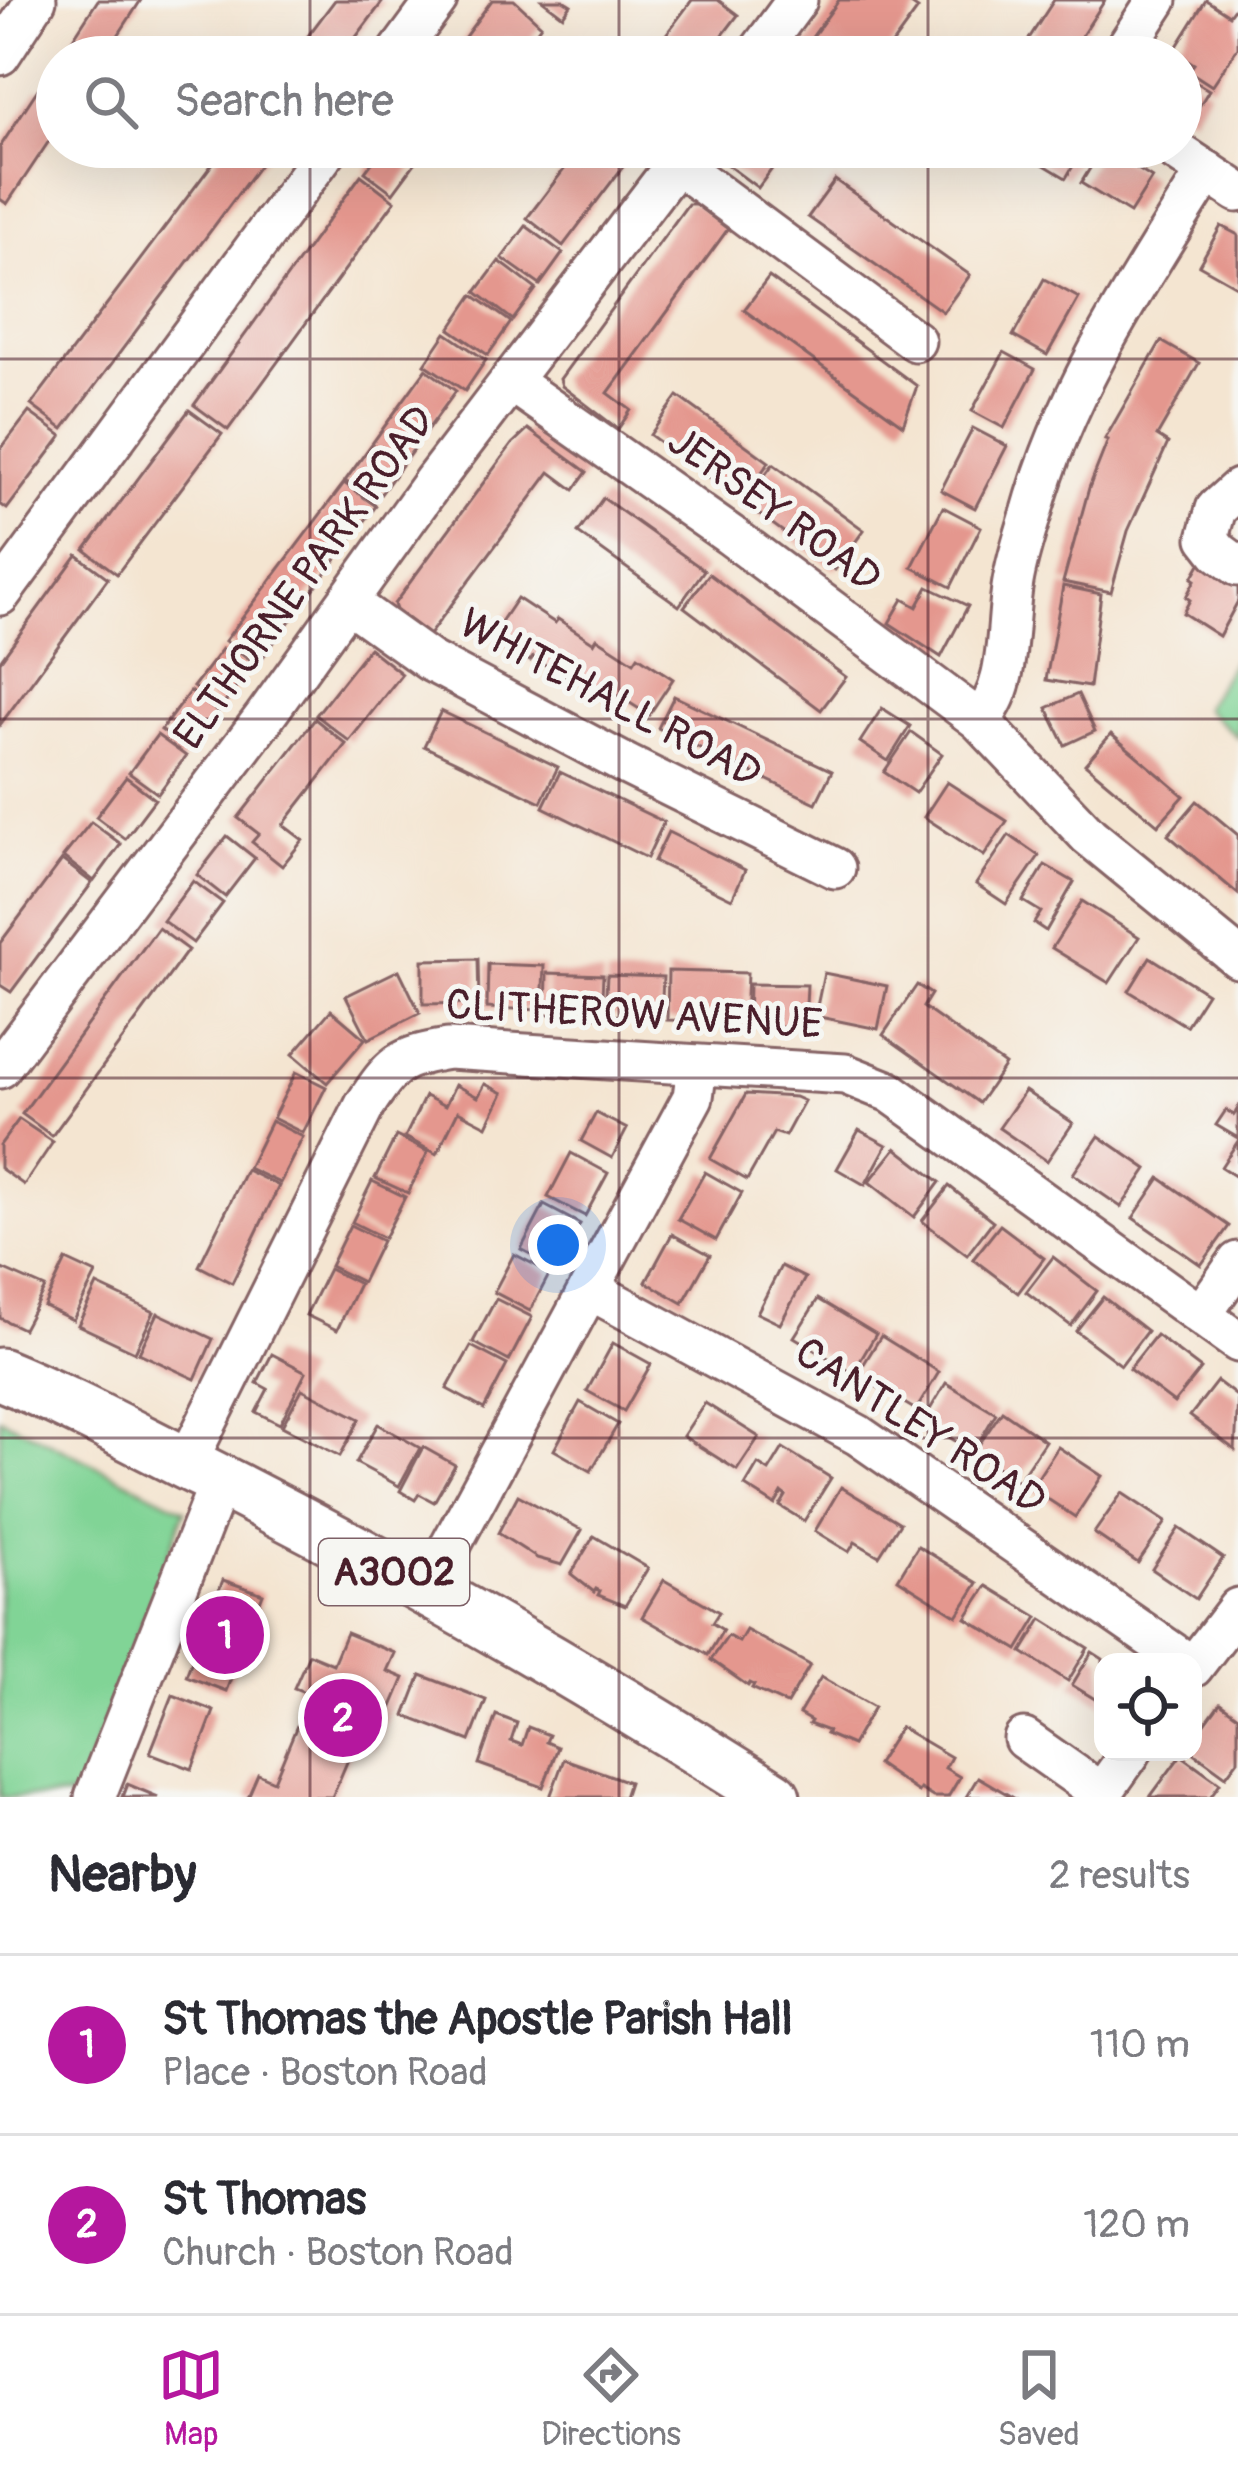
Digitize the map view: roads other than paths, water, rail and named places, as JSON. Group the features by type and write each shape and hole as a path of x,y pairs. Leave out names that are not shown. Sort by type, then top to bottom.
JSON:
{"main road":[{"name":"A3002","path":"0,1374 66,1401 332,1536 672,1732 774,1797"}],"street":[{"path":"0,55 36,0"},
{"path":"410,36 437,0"},
{"path":"770,36 796,0"},
{"path":"1134,36 1157,0"},
{"path":"0,595 314,168"},
{"name":"ELTHORNE PARK ROAD","path":"0,1068 673,168"},
{"path":"699,168 915,341"},
{"path":"979,721 998,690 1013,578 1068,409 1110,331 1223,182"},
{"name":"JERSEY ROAD","path":"511,381 730,535 979,721 1089,836 1238,958"},
{"path":"1238,489 1216,508 1208,538 1238,566"},
{"name":"WHITEHALL ROAD","path":"349,603 430,661 835,868"},
{"name":"CLITHEROW AVENUE","path":"94,1797 203,1472 365,1106 389,1070 417,1054 448,1049 845,1074 890,1092 1238,1342"},
{"path":"426,1592 693,1097 697,1067"},
{"path":"1201,1315 1238,1262"},
{"name":"CANTLEY ROAD","path":"591,1290 858,1436 1174,1653"},
{"path":"1201,1653 1238,1608"},
{"path":"1024,1739 1100,1795 1125,1761"}],"place":[{"name":"St Thomas the Apostle Parish Hall","path":"225,1635"},
{"name":"St Thomas","path":"343,1718"}]}
